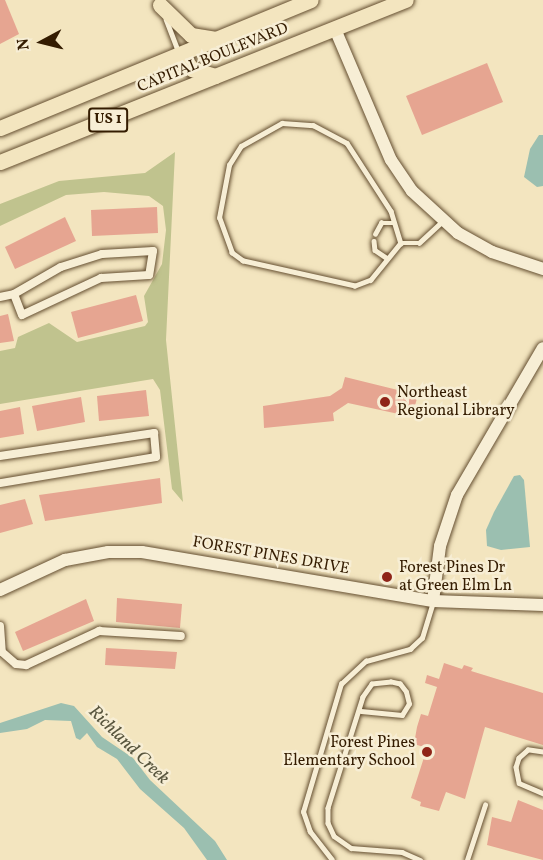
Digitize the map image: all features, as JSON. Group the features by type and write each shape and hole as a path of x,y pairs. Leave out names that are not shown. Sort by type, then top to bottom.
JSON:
{"highway":[{"name":"CAPITAL BOULEVARD","path":"0,128 311,0"},
{"name":"CAPITAL BOULEVARD","path":"0,162 406,0"},
{"path":"159,2 191,35 216,39"},
{"path":"180,55 192,69 215,76"},
{"path":"0,137 20,129 43,112"}],"street":[{"path":"335,29 391,160 412,191 443,221 492,252 543,270"},
{"path":"0,297 14,294 61,267 102,254 153,250 149,275 101,278 22,315 14,294"},
{"path":"434,601 440,546 457,495 543,348"},
{"path":"0,456 154,433 156,457 0,483"},
{"name":"FOREST PINES DRIVE","path":"0,590 65,560 108,552 142,552 434,601 543,605"},
{"path":"0,626 2,652 16,664 26,665 99,631 181,636"}],"lane":[{"path":"159,2 180,55"},
{"path":"401,243 394,223 347,143 332,133 297,122 282,123 241,146 229,165 218,207 226,240 232,253 243,261 355,286 371,280 401,243 419,243 443,221"},
{"path":"375,234 381,223 394,223"},
{"path":"374,241 375,250 387,258"},
{"path":"332,860 314,840 303,812 304,798 341,684 366,661 410,649 422,638 434,601"},
{"path":"361,711 402,715 409,704 406,692 400,684 391,682 372,684 363,697 361,711 328,808 328,823 334,836 351,848 402,852 420,860"},
{"path":"543,753 528,750 519,758 516,767 519,783 543,793"},
{"path":"467,860 485,805"}],"green space":[{"path":"175,152 166,340 183,502 172,489 160,390 153,379 0,404 0,351 15,348 18,337 49,323 77,342 145,326 148,322 144,296 162,264 166,230 163,206 149,196 104,192 66,195 0,226 0,204 59,181 145,173"}],"shaded area":[{"path":"539,135 543,135 543,186 537,187 524,177 530,149"},
{"path":"520,475 524,480 530,547 501,550 487,546 486,530 494,512 514,476"},
{"path":"61,703 74,706 102,737 133,758 150,780 215,841 227,860 207,860 184,828 140,789 117,759 97,747 87,733 80,740 76,738 71,721 45,720 27,729 0,733 0,723"}],"building":[{"path":"0,0 5,0 19,34 0,44"},
{"path":"487,63 503,102 422,135 406,96"},
{"path":"157,207 158,233 92,236 91,210"},
{"path":"65,217 76,241 15,269 5,247"},
{"path":"136,295 143,321 78,338 71,312"},
{"path":"8,314 14,341 0,343 0,316"},
{"name":"Northeast Regional Library","path":"345,377 418,395 414,409 419,410 417,418 348,403 333,413 334,421 264,428 263,406 330,396 342,388"},
{"path":"146,390 149,416 99,421 97,396"},
{"path":"81,397 85,422 37,431 32,406"},
{"path":"20,407 24,434 0,438 0,411"},
{"path":"160,478 162,503 45,521 39,495"},
{"path":"25,499 33,524 0,533 0,505"},
{"path":"117,598 182,604 180,628 116,622"},
{"path":"86,599 94,621 23,651 15,632"},
{"path":"106,648 177,652 175,669 105,665"},
{"path":"444,663 462,669 464,665 473,668 471,671 543,693 543,745 485,727 465,799 446,792 439,811 420,806 421,802 411,798 427,748 414,744 417,727 421,714 428,716 437,687 425,683 427,675 439,679"},
{"path":"518,800 543,810 543,860 487,845 492,817 511,822"}],"place":[{"name":"Northeast Regional Library","path":"385,402"},
{"name":"Forest Pines Dr at Green Elm Ln","path":"387,577"},
{"name":"Forest Pines Elementary School","path":"427,752"}],"water label":[{"name":"Richland Creek","path":"128,746"}]}
